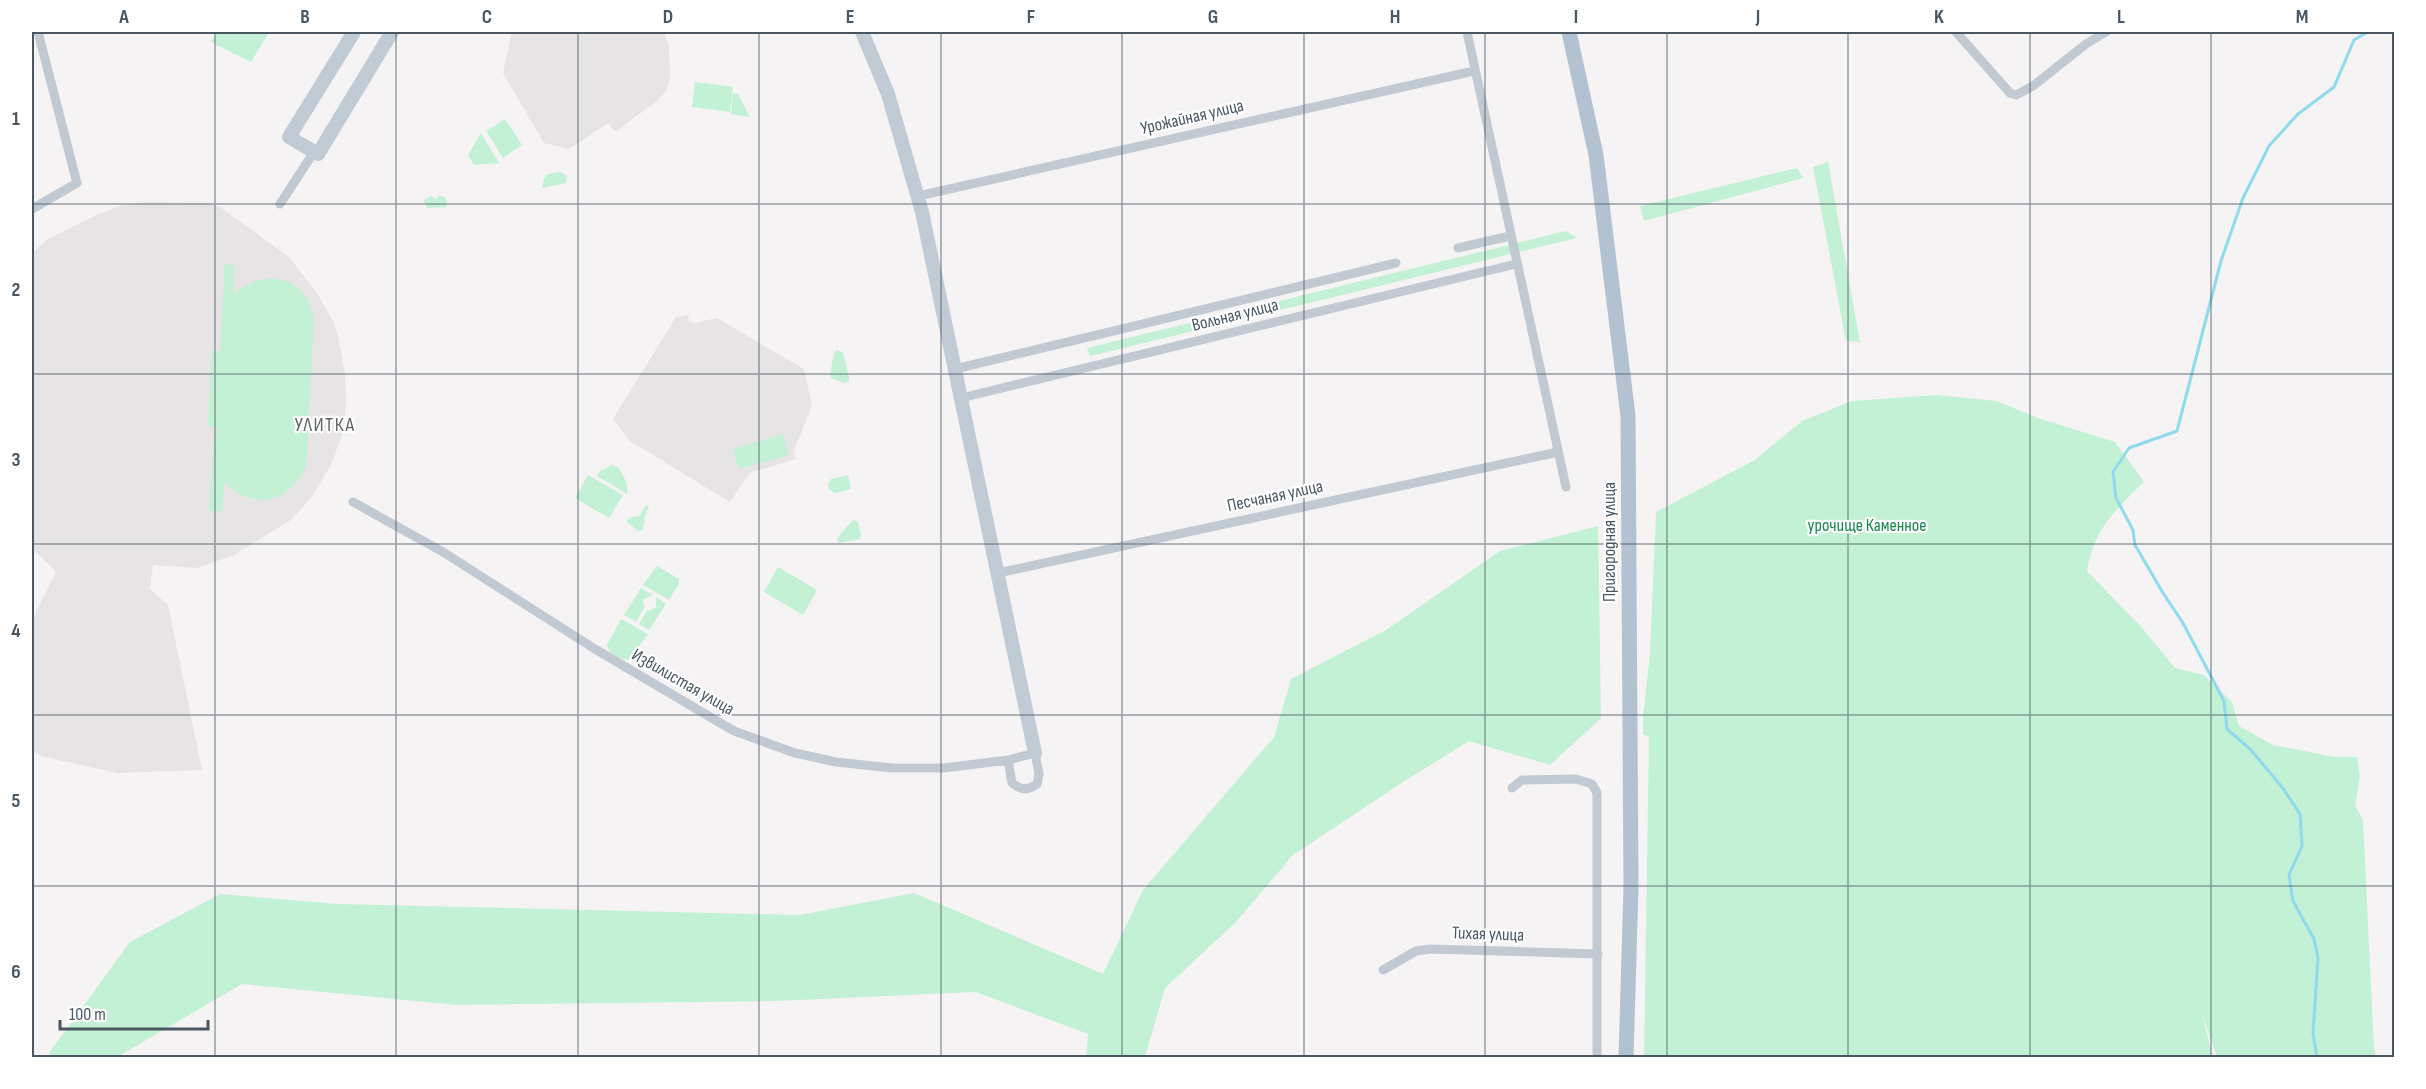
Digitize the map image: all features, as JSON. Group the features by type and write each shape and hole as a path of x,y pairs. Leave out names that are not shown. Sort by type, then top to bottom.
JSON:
{"main road":[{"name":"Пригородная улица","path":"1569,32 1596,155 1628,416 1631,887 1626,1058"}],"street":[{"path":"32,209 77,183 38,32"},
{"path":"354,32 289,137 318,154 392,32"},
{"path":"862,32 888,94 918,196 1035,753 1039,774 1037,784 1029,789 1020,789 1012,783 1008,760"},
{"path":"1467,32 1566,487"},
{"path":"1956,32 2010,93 2023,93 2086,44 2106,32"},
{"name":"Урожайная улица","path":"918,196 1474,71"},
{"path":"280,204 314,152"},
{"path":"1458,248 1510,236"},
{"name":"Вольная улица","path":"955,369 1396,263"},
{"name":"Вольная улица","path":"962,398 1516,264"},
{"name":"Песчаная улица","path":"998,573 1558,452"},
{"name":"Извилистая улица","path":"353,502 443,552 596,649 734,731 795,753 836,762 892,768 944,768 1008,760 1035,753"},
{"path":"1512,788 1522,780 1576,779 1592,784 1598,793 1597,1058"},
{"name":"Тихая улица","path":"1383,970 1416,951 1430,948 1598,954"}],"shaded area":[{"path":"512,32 663,32 669,45 670,79 666,91 657,101 615,132 608,123 569,149 544,143 503,73"},
{"path":"148,202 207,203 220,207 289,257 317,293 333,321 338,334 345,374 346,402 344,429 331,465 311,498 291,520 234,555 197,568 153,565 150,589 168,605 202,770 117,773 41,756 32,751 32,621 56,572 32,548 32,253 49,238 99,214 123,205"},
{"path":"688,315 689,321 694,323 717,318 804,369 812,406 794,450 796,459 750,473 730,502 630,441 613,419 676,317"}],"green space":[{"path":"218,32 269,32 251,62 211,42"},
{"path":"695,82 733,87 730,112 692,107"},
{"path":"733,93 738,94 750,117 731,114"},
{"path":"505,119 522,145 503,158 486,131"},
{"path":"481,133 499,163 474,165 468,155"},
{"path":"1828,162 1860,342 1846,341 1813,167"},
{"path":"1797,168 1803,178 1644,221 1640,206"},
{"path":"560,172 567,176 566,183 542,188 548,174"},
{"path":"431,196 436,199 439,196 445,197 446,207 427,208 424,200"},
{"path":"1566,231 1577,238 1090,356 1087,348"},
{"path":"225,264 234,265 233,294 258,280 283,280 303,294 310,306 314,321 306,467 290,489 270,499 258,500 247,497 224,482 222,512 209,510 215,427 208,426 212,350 220,351"},
{"path":"837,350 843,353 849,377 849,381 844,383 831,378 830,375 834,353"},
{"name":"урочище Каменное","path":"1936,395 1996,401 2041,419 2115,442 2144,482 2107,521 2095,543 2087,571 2143,629 2175,668 2204,675 2232,702 2239,726 2273,745 2334,757 2357,757 2360,776 2355,806 2363,820 2376,1057 2217,1057 2201,1011 2213,1057 1644,1057 1649,737 1643,734 1643,716 1650,654 1656,512 1755,460 1802,421 1852,401"},
{"path":"783,434 789,455 739,469 733,449"},
{"path":"612,465 618,467 624,476 627,494 597,476 600,471"},
{"path":"588,475 623,495 609,518 575,498"},
{"path":"848,475 851,489 835,493 829,490 828,485 831,479"},
{"path":"646,505 649,506 643,530 638,531 627,522 629,518 639,516"},
{"path":"853,520 858,522 860,539 838,543 837,538"},
{"path":"1598,526 1601,718 1550,765 1469,741 1293,855 1236,922 1165,988 1145,1057 1086,1057 1088,1034 976,992 776,1001 457,1005 242,984 117,1057 53,1057 49,1053 130,942 220,894 338,904 800,915 914,893 1103,974 1143,890 1274,737 1291,679 1386,630 1500,551"},
{"path":"657,566 679,579 679,584 669,600 643,585"},
{"path":"778,567 817,590 803,615 764,592"},
{"path":"641,588 653,595 643,600 644,608 636,622 624,615"},
{"path":"656,597 666,604 649,630 639,624 647,611 656,608"},
{"path":"621,619 648,634 629,660 616,656 607,645"}],"waterway":[{"path":"2317,1058 2313,1033 2318,958 2314,939 2293,901 2289,875 2302,846 2300,814 2282,787 2250,749 2227,729 2224,701 2183,623 2135,545 2133,530 2116,498 2113,472 2129,448 2177,431 2221,261 2243,198 2269,146 2298,114 2334,87 2354,40 2368,32"}],"district":[{"name":"УЛИТКА","path":"325,425"}]}
